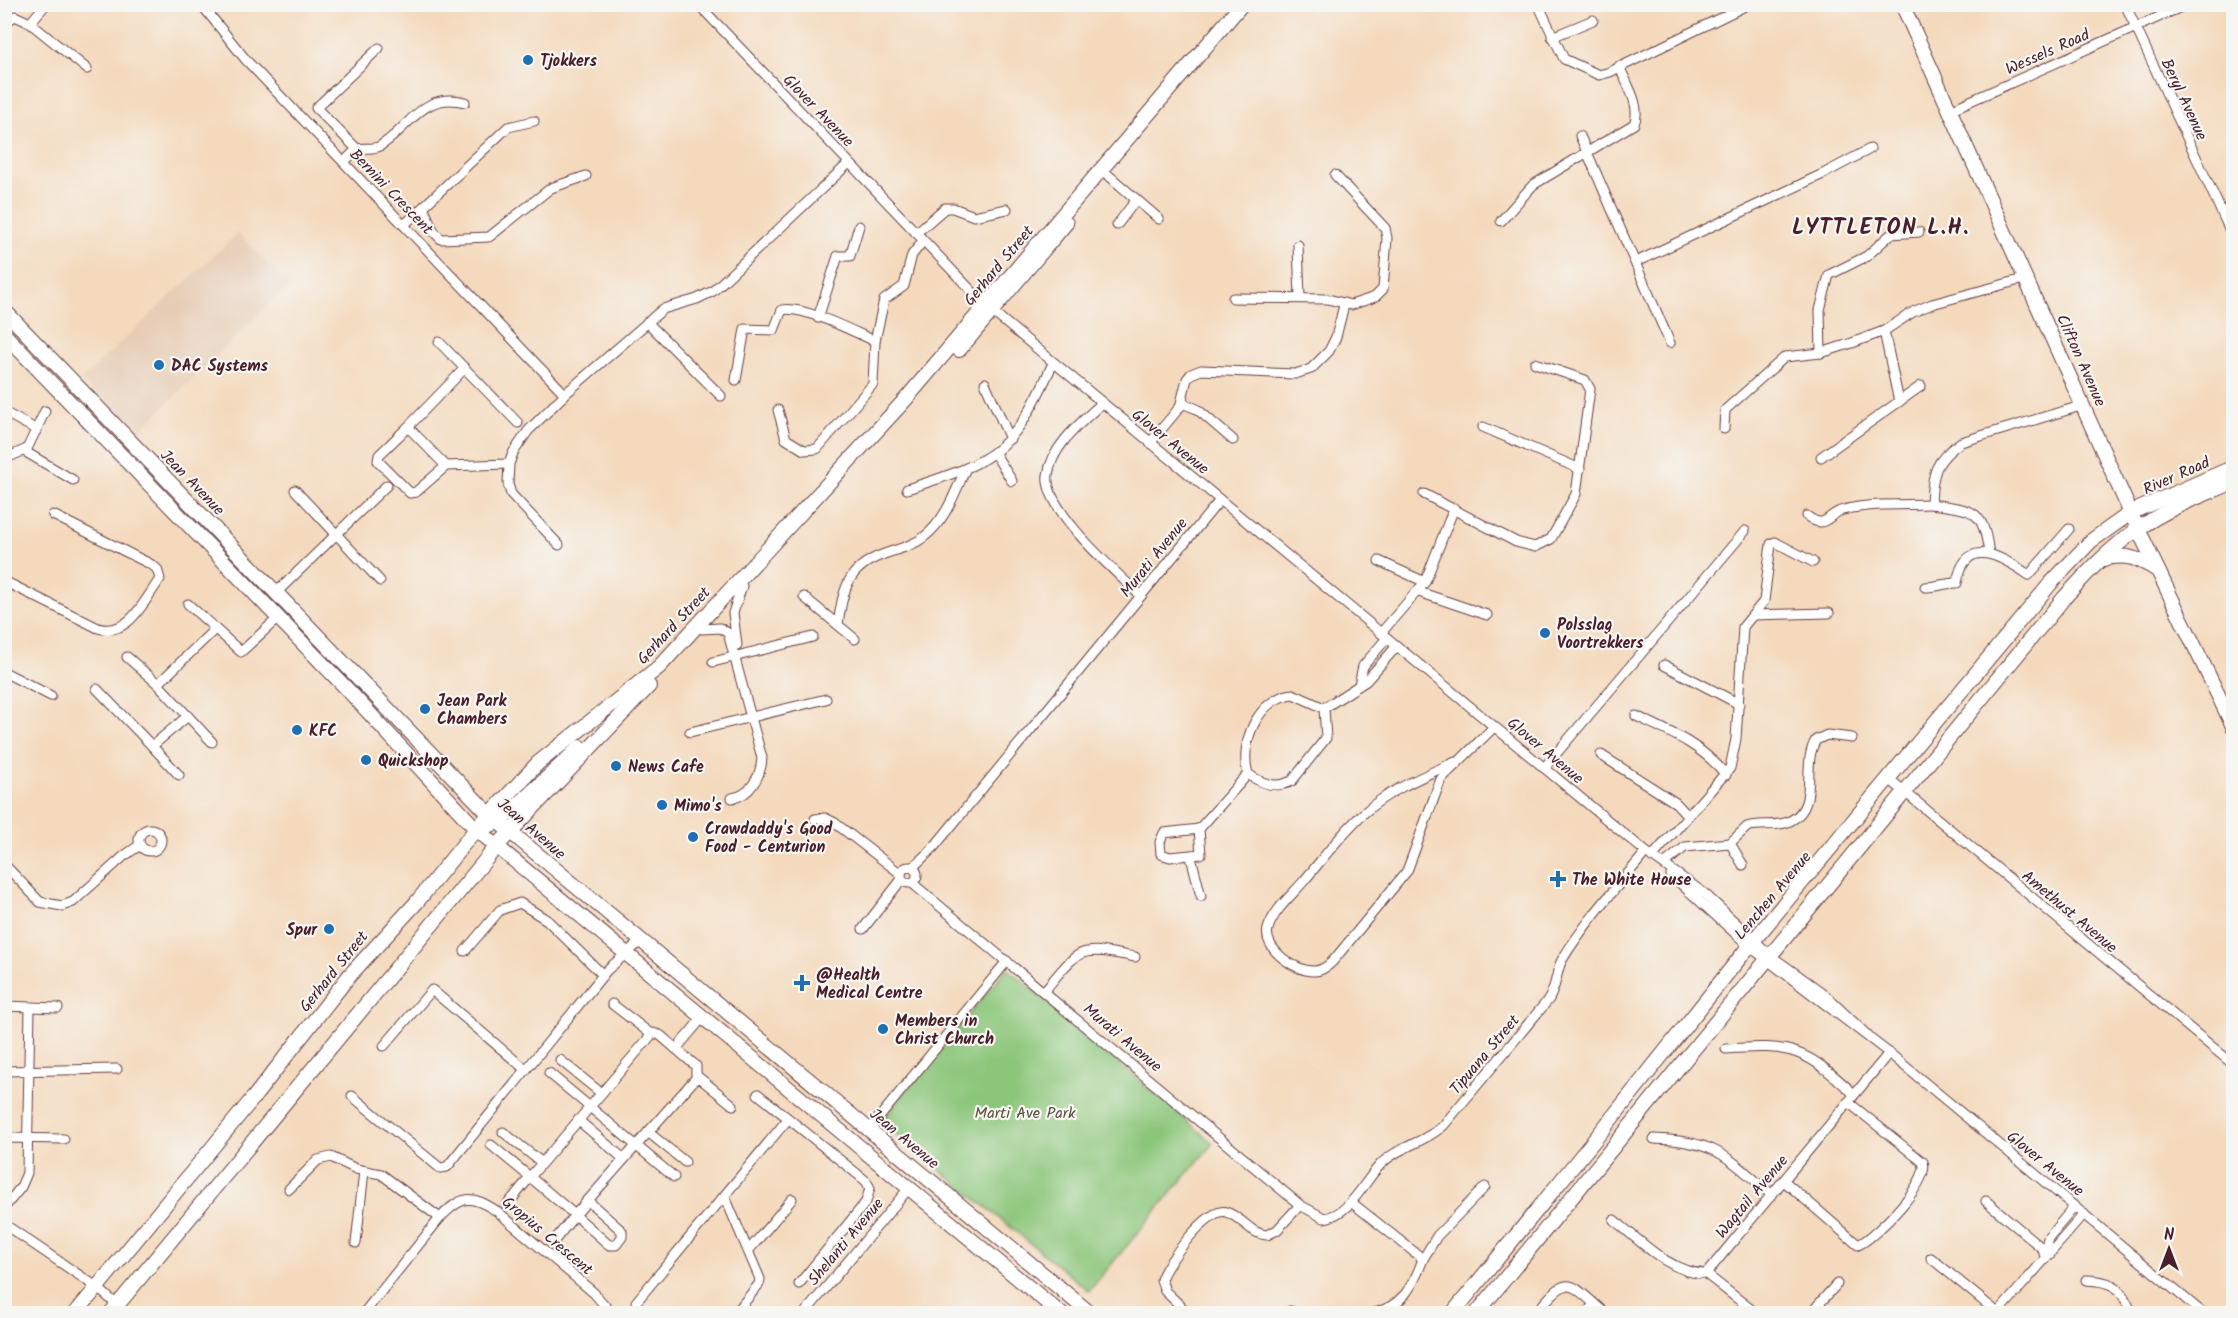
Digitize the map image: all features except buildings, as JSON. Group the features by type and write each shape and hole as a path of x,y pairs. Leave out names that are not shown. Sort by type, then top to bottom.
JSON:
{"main road":[{"name":"Gerhard Street","path":"75,1314 349,976 416,903 476,829 494,818 538,763 659,667 989,308 1242,4"},
{"name":"Gerhard Street","path":"118,1311 509,832 742,586 1107,174 1248,4"},
{"name":"Clifton Avenue","path":"1902,4 2138,529 2234,728"},
{"name":"Jean Avenue","path":"4,310 509,832 1091,1314"},
{"name":"Jean Avenue","path":"4,334 335,678 476,829 1061,1314"},
{"name":"River Road","path":"2132,512 2234,467"},
{"name":"River Road","path":"2138,529 2170,510 2234,482"},
{"name":"Lenchen Avenue","path":"1452,1314 1752,943 2045,590 2091,542 2132,512"},
{"path":"1476,1314 1769,958 1903,791 2064,598 2099,560 2138,529"},
{"path":"2099,560 2123,555 2138,558 2157,570"},
{"path":"256,571 263,589 333,663 337,670 335,678"},
{"path":"494,818 579,747 609,727"}],"street":[{"path":"30,23 46,4"},
{"name":"Bernini Crescent","path":"201,4 246,60 565,394"},
{"name":"Glover Avenue","path":"698,4 989,308 1656,859 1769,958 1824,994 1868,1036 2204,1314"},
{"path":"1538,4 1564,58 1578,67 1599,75 1610,72 1749,4"},
{"name":"Beryl Avenue","path":"2125,4 2234,239"},
{"name":"Wessels Road","path":"1950,110 2188,4"},
{"path":"4,23 15,16 30,23 87,69"},
{"path":"1552,37 1593,20"},
{"path":"357,149 316,108 379,48"},
{"path":"1501,221 1533,185 1626,130 1638,116 1619,66"},
{"path":"344,162 357,149 380,146 414,115 430,105 444,99 465,102"},
{"path":"404,225 424,209 508,127 534,121"},
{"path":"1580,136 1670,342"},
{"path":"1636,262 1825,173 1870,149"},
{"path":"559,545 511,494 508,484 509,464 513,453 528,431 565,394 663,309 697,300 713,291 849,163"},
{"path":"1107,174 1159,219"},
{"path":"1233,298 1328,299 1344,305 1358,304 1380,294 1383,289 1387,238 1383,224 1335,175"},
{"path":"424,209 434,232 441,239 489,237 551,188 586,176"},
{"path":"1117,225 1136,200"},
{"path":"916,233 945,208 953,208 974,216 1007,209"},
{"path":"818,318 838,256 850,256 859,226"},
{"path":"1821,353 1820,310 1829,275 1867,256 1891,234 1919,232"},
{"path":"778,410 786,439 804,450 817,449 873,384 875,341 884,300 904,286 912,255 923,241"},
{"path":"1298,245 1300,298"},
{"path":"1724,429 1725,410 1780,360 1792,355 1821,353 1884,331 1913,312 1932,304 2027,278"},
{"path":"1150,443 1182,403 1187,379 1191,374 1201,370 1295,374 1311,369 1329,351 1336,337 1344,305"},
{"path":"736,381 746,329 774,330 779,314 786,309 818,318 875,341"},
{"path":"648,322 721,396"},
{"path":"1884,331 1899,402"},
{"path":"439,342 518,423"},
{"path":"907,489 965,470 995,454 1010,439 1036,401 1053,363"},
{"path":"1424,494 1516,542 1535,547 1551,539 1567,515 1576,494 1589,385 1584,380 1535,363"},
{"path":"465,368 379,455 379,463 406,491 416,492 446,466 509,464"},
{"path":"985,383 1010,439"},
{"path":"1821,458 1921,386"},
{"path":"1102,403 1057,450 1047,476 1054,501 1081,537 1141,596"},
{"path":"1182,403 1197,409 1233,440"},
{"path":"1931,504 1938,462 1945,453 1961,442 2084,405"},
{"path":"4,459 24,451 45,411"},
{"path":"4,412 37,430"},
{"path":"1483,426 1580,469"},
{"path":"408,427 446,466"},
{"path":"24,451 73,480"},
{"path":"995,454 1012,481"},
{"path":"838,624 843,592 853,574 874,557 912,545 925,536 948,507 965,470"},
{"path":"277,592 387,484"},
{"path":"295,490 380,581"},
{"name":"Murati Avenue","path":"1220,500 908,876 1300,1205"},
{"path":"1807,516 1821,523 1837,511 1866,506 1931,504 1978,516 1986,529 1989,554"},
{"path":"1359,685 1363,666 1425,582 1454,508"},
{"path":"4,581 98,628 111,631 127,624 160,579 158,569 153,565 53,515"},
{"path":"1925,588 1934,588 1942,583 1957,583 1964,564 1980,554 1998,555 2029,575 2069,529"},
{"path":"1544,768 1745,531"},
{"path":"1656,859 1688,816 1726,775 1734,753 1743,627 1764,601 1772,542 1813,562"},
{"path":"1380,561 1425,582"},
{"path":"732,798 745,795 762,768 762,758 731,631 733,606 742,586"},
{"path":"1419,592 1487,615"},
{"path":"804,597 855,639"},
{"path":"188,604 241,652 277,619"},
{"path":"1753,615 1829,613"},
{"path":"702,629 720,628 731,631"},
{"path":"158,684 215,629"},
{"path":"713,662 738,659 813,636"},
{"path":"1324,708 1350,693 1373,675 1397,646"},
{"path":"127,657 158,684 212,742"},
{"path":"1664,665 1739,704"},
{"path":"4,672 51,696"},
{"path":"97,689 179,775"},
{"path":"1293,694 1305,697 1324,708 1326,738 1292,781 1284,785 1267,784 1248,774 1245,763 1247,735 1270,705 1278,699 1293,694"},
{"path":"690,732 826,699"},
{"path":"152,746 188,716"},
{"path":"1636,716 1694,744 1713,759 1726,775"},
{"path":"1455,762 1414,781 1363,814 1274,916 1267,939 1287,961 1299,968 1314,971 1321,970 1334,961 1407,871 1438,785 1455,762 1494,727"},
{"path":"1656,859 1685,847 1730,843 1747,827 1784,824 1798,816 1808,800 1808,760 1816,740 1827,735 1852,738"},
{"path":"1601,756 1669,798 1688,816"},
{"path":"1199,829 1202,850 1198,856 1170,857 1161,854 1161,838 1167,832 1199,829 1248,774"},
{"name":"Amethust Avenue","path":"1888,778 2234,1065"},
{"path":"815,819 825,818 835,823 908,876 862,929"},
{"path":"1730,843 1743,865"},
{"path":"4,864 40,902 62,906 73,902 140,844"},
{"path":"1191,856 1201,896"},
{"name":"Tipuana Street","path":"1300,1205 1316,1216 1324,1218 1340,1213 1383,1162 1426,1139 1450,1119 1549,999 1557,983 1558,968 1578,936 1656,859"},
{"path":"465,951 500,910 520,903 547,921 603,975"},
{"path":"352,1096 442,1168 449,1165 603,975 642,940"},
{"path":"1045,990 1072,957 1081,952 1110,952 1135,957"},
{"path":"869,1130 1007,961"},
{"path":"384,1046 432,990 525,1070"},
{"path":"612,1004 651,1034"},
{"path":"4,1006 58,1008"},
{"path":"4,1208 26,1178 30,1007"},
{"path":"676,1049 703,1017"},
{"path":"508,1204 651,1034 658,1033 696,1066 697,1076 733,1105"},
{"path":"1726,1049 1761,1047 1794,1050 1824,1066 1854,1094"},
{"name":"Wagtail Avenue","path":"1706,1274 1889,1053"},
{"path":"560,1060 601,1093"},
{"path":"4,1071 117,1069"},
{"path":"549,1073 674,1177"},
{"path":"554,1241 587,1200 697,1076"},
{"path":"758,1094 866,1180 870,1188 866,1202 799,1284"},
{"path":"1784,1181 1858,1245 1872,1235 1913,1191 1924,1176 1923,1162 1848,1102"},
{"path":"636,1302 788,1119"},
{"path":"578,1120 624,1159"},
{"path":"503,1132 542,1162"},
{"path":"648,1132 685,1162"},
{"path":"4,1138 64,1139"},
{"path":"1654,1138 1688,1140 1715,1149 1772,1196"},
{"path":"491,1145 609,1245 616,1245 622,1238 622,1231 587,1200"},
{"path":"289,1189 318,1160 331,1157 364,1171 381,1174 440,1218"},
{"path":"356,1243 364,1171"},
{"path":"1371,1314 1390,1308 1405,1296 1437,1236 1485,1187"},
{"name":"Shelanti Avenue","path":"804,1314 909,1188"},
{"path":"725,1197 749,1250 760,1283 735,1314"},
{"name":"Gropius Crescent","path":"363,1314 440,1218 460,1200 475,1199 484,1203 583,1284 612,1314"},
{"path":"749,1250 792,1199"},
{"path":"1351,1202 1423,1259"},
{"path":"1986,1202 2046,1254"},
{"path":"1189,1314 1165,1291 1161,1280 1171,1260 1206,1219 1216,1212 1227,1212 1256,1232 1267,1235 1277,1230 1300,1205"},
{"path":"2046,1254 2048,1238 2075,1206"},
{"path":"1931,1257 1998,1313 2046,1254 2084,1214"},
{"path":"1614,1220 1671,1265 1687,1272 1706,1274 1757,1314"},
{"path":"4,1224 98,1288 118,1311"},
{"path":"2086,1280 2104,1281 2114,1285 2125,1297 2132,1314"},
{"path":"1810,1314 1837,1284"},
{"path":"1535,1314 1556,1289 1564,1285 1573,1286 1606,1314"},
{"path":"1586,1314 1594,1304"}],"shaded area":[{"path":"238,233 289,285 134,436 81,380"}],"green space":[{"name":"Marti Ave Park","path":"1007,968 1213,1143 1089,1291 881,1122"}],"place":[{"name":"Tjokkers","path":"528,60"},
{"name":"DAC Systems","path":"159,365"},
{"name":"Polsslag Voortrekkers","path":"1545,633"},
{"name":"Jean Park Chambers","path":"425,709"},
{"name":"KFC","path":"297,730"},
{"name":"Quickshop","path":"366,760"},
{"name":"News Cafe","path":"616,766"},
{"name":"Mimo's","path":"662,805"},
{"name":"Crawdaddy's Good Food - Centurion","path":"693,837"},
{"name":"The White House","path":"1558,879"},
{"name":"Spur","path":"329,929"},
{"name":"@Health Medical Centre","path":"802,983"},
{"name":"Members in Christ Church","path":"883,1029"}],"district":[{"name":"LYTTLETON L.H.","path":"1881,226"}]}
